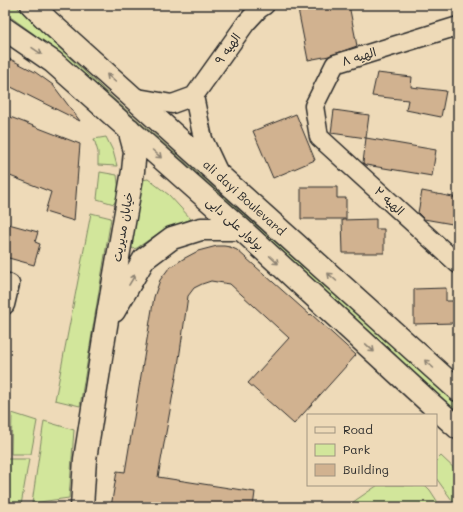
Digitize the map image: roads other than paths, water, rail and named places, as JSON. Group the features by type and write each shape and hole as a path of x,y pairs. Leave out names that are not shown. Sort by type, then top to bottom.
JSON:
{"main road":[{"name":"ali dayi Boulevard","path":"32,5 47,14 132,97 458,390"},
{"name":"بولوار علی دایی","path":"5,29 53,62 241,229 458,428"},
{"name":"خیابان مدیریت","path":"82,507 85,459 133,171 134,152 128,129"},
{"name":"خیابان مدیریت","path":"106,326 144,259 172,238 201,229 241,229"}],"street":[{"name":"الهیه ۹","path":"194,96 246,23 259,9 265,5"},
{"name":"الهیه ۸","path":"319,137 314,106 335,64 458,26"},
{"path":"132,97 172,104 194,96 203,139 220,176"},
{"name":"الهیه ۲","path":"319,137 458,264"},
{"path":"5,282 10,284 5,305"}]}
